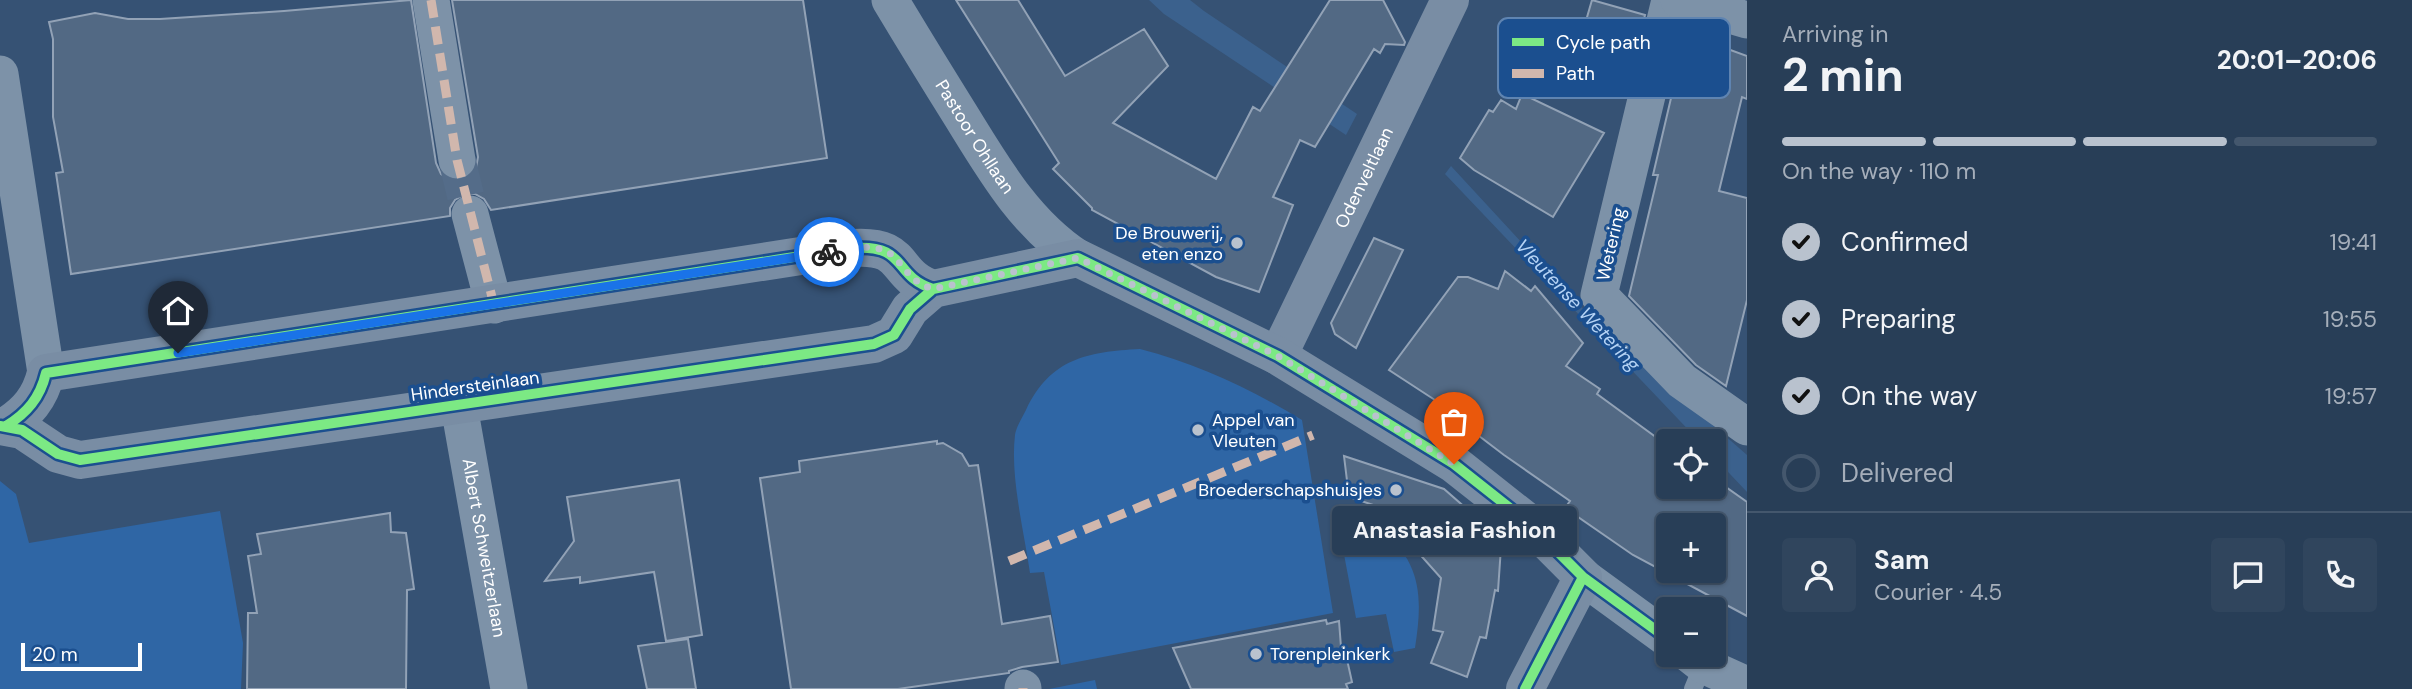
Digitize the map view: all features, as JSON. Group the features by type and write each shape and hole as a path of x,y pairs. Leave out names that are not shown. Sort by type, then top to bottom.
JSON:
{"street":[{"path":"431,0 457,160"},
{"name":"Pastoor Ohllaan","path":"890,0 999,177 1037,226 1078,258"},
{"name":"Odenveltlaan","path":"1278,356 1450,0"},
{"name":"Wetering","path":"1666,18 1670,0"},
{"path":"1679,0 1747,20"},
{"path":"0,74 46,373 872,247 885,250 918,284 933,289 1078,258 1278,356 1454,464 1530,524 1583,577 1656,630"},
{"name":"Wetering","path":"1646,98 1599,295 1682,381 1747,427"},
{"path":"470,214 494,305"},
{"name":"Hindersteinlaan","path":"3,426 22,430 58,454 80,460 459,406 874,344 894,335 910,309 933,289"},
{"name":"Hindersteinlaan","path":"3,426 22,416 30,408 42,388 46,373"},
{"name":"Albert Schweitzerlaan","path":"459,406 509,689"},
{"path":"1525,689 1583,577"},
{"path":"1695,670 1747,685"}],"shaded area":[{"path":"1140,349 1224,378 1302,420 1333,613 1061,665 1044,572 1030,573 1014,468 1016,432 1036,393 1059,369 1072,361 1103,352"},
{"path":"0,481 16,494 29,543 220,511 243,643 241,689 0,689"},
{"path":"1344,510 1378,527 1393,540 1411,567 1416,581 1419,612 1415,648 1394,652 1386,614 1356,618 1336,512"},
{"path":"1095,680 1097,689 1049,689"}],"water":[{"path":"1149,0 1190,0 1357,114 1346,135 1164,14"},
{"name":"Vleutense Wetering","path":"1451,166 1595,322 1717,429 1688,429 1445,174"},
{"path":"1726,437 1747,455 1747,492 1726,470"}],"building":[{"path":"411,0 436,163 441,174 450,180 460,181 470,177 476,168 478,157 452,0 803,0 827,158 491,210 484,199 475,194 465,194 455,200 450,208 450,216 71,274 56,173 63,172 53,117 53,39 49,22 95,13 128,19 160,19"},
{"path":"956,0 1018,0 1065,76 1144,29 1168,66 1113,123 1216,179 1253,107 1260,111 1330,0 1383,0 1405,42 1404,45 1385,44 1380,53 1374,49 1315,147 1300,140 1273,197 1293,205 1259,292 1216,277 1092,210 1053,169 1059,163"},
{"path":"1592,0 1645,15 1644,18 1587,18"},
{"path":"1730,50 1747,56 1747,99 1742,97 1719,191 1747,198 1747,300 1726,386 1696,365 1629,296 1658,175 1653,175 1671,98 1730,98"},
{"path":"1520,98 1530,98 1604,133 1553,217 1474,170 1460,158 1489,110 1493,112 1501,100 1516,109"},
{"path":"1374,238 1403,250 1356,348 1335,334 1331,323"},
{"path":"1505,271 1531,291 1535,286 1583,343 1566,366 1600,389 1597,394 1656,437 1656,499 1726,499 1726,487 1747,502 1747,616 1726,605 1726,597 1711,597 1685,583 1726,583 1726,513 1656,513 1656,567 1633,555 1565,508 1570,501 1504,455 1437,404 1438,402 1389,370 1458,277 1468,277 1498,289"},
{"path":"937,441 937,444 943,443 962,454 969,466 978,465 1002,624 1050,616 1058,662 1022,667 1009,673 898,689 791,689 760,478 800,472 799,461"},
{"path":"1344,456 1444,489 1515,551 1501,547 1498,591 1495,590 1486,638 1480,637 1467,677 1431,663 1443,632 1433,630 1441,578 1408,541 1428,523 1349,497"},
{"path":"679,480 702,635 666,641 654,572 580,583 580,577 545,581 574,541 567,497"},
{"path":"390,513 391,532 406,533 414,589 407,590 406,689 247,689 248,613 257,613 248,556 261,554 257,534"},
{"name":"Torenpleinkerk","path":"1326,620 1327,624 1339,621 1341,647 1344,646 1352,682 1346,684 1348,689 1191,689 1173,648"},
{"path":"688,639 696,689 647,689 638,646"}],"tunnel":[{"path":"457,160 470,214"}],"marked path":[{"path":"431,0 457,160 494,305"},
{"path":"1009,561 1313,435"}],"cycle path":[{"path":"6,426 32,404 46,373 852,248 883,251 892,256 920,283 933,289"},
{"path":"0,426 22,430 58,454 80,460 874,344 894,335 910,309 933,289 1078,258 1278,356 1454,464 1530,524 1583,577 1656,630"},
{"path":"1525,689 1583,577"}],"way so far":[{"path":"829,252 872,247 885,250 918,284 933,289 1078,258 1278,356 1454,464"}],"place":[{"name":"De Brouwerij, eten enzo","path":"1237,243"},
{"name":"Appel van Vleuten","path":"1198,430"},
{"name":"Anastasia Fashion","path":"1454,464"},
{"name":"Broederschapshuisjes","path":"1396,490"},
{"name":"Torenpleinkerk","path":"1256,654"}],"route":[{"path":"178,353 829,252"}]}
